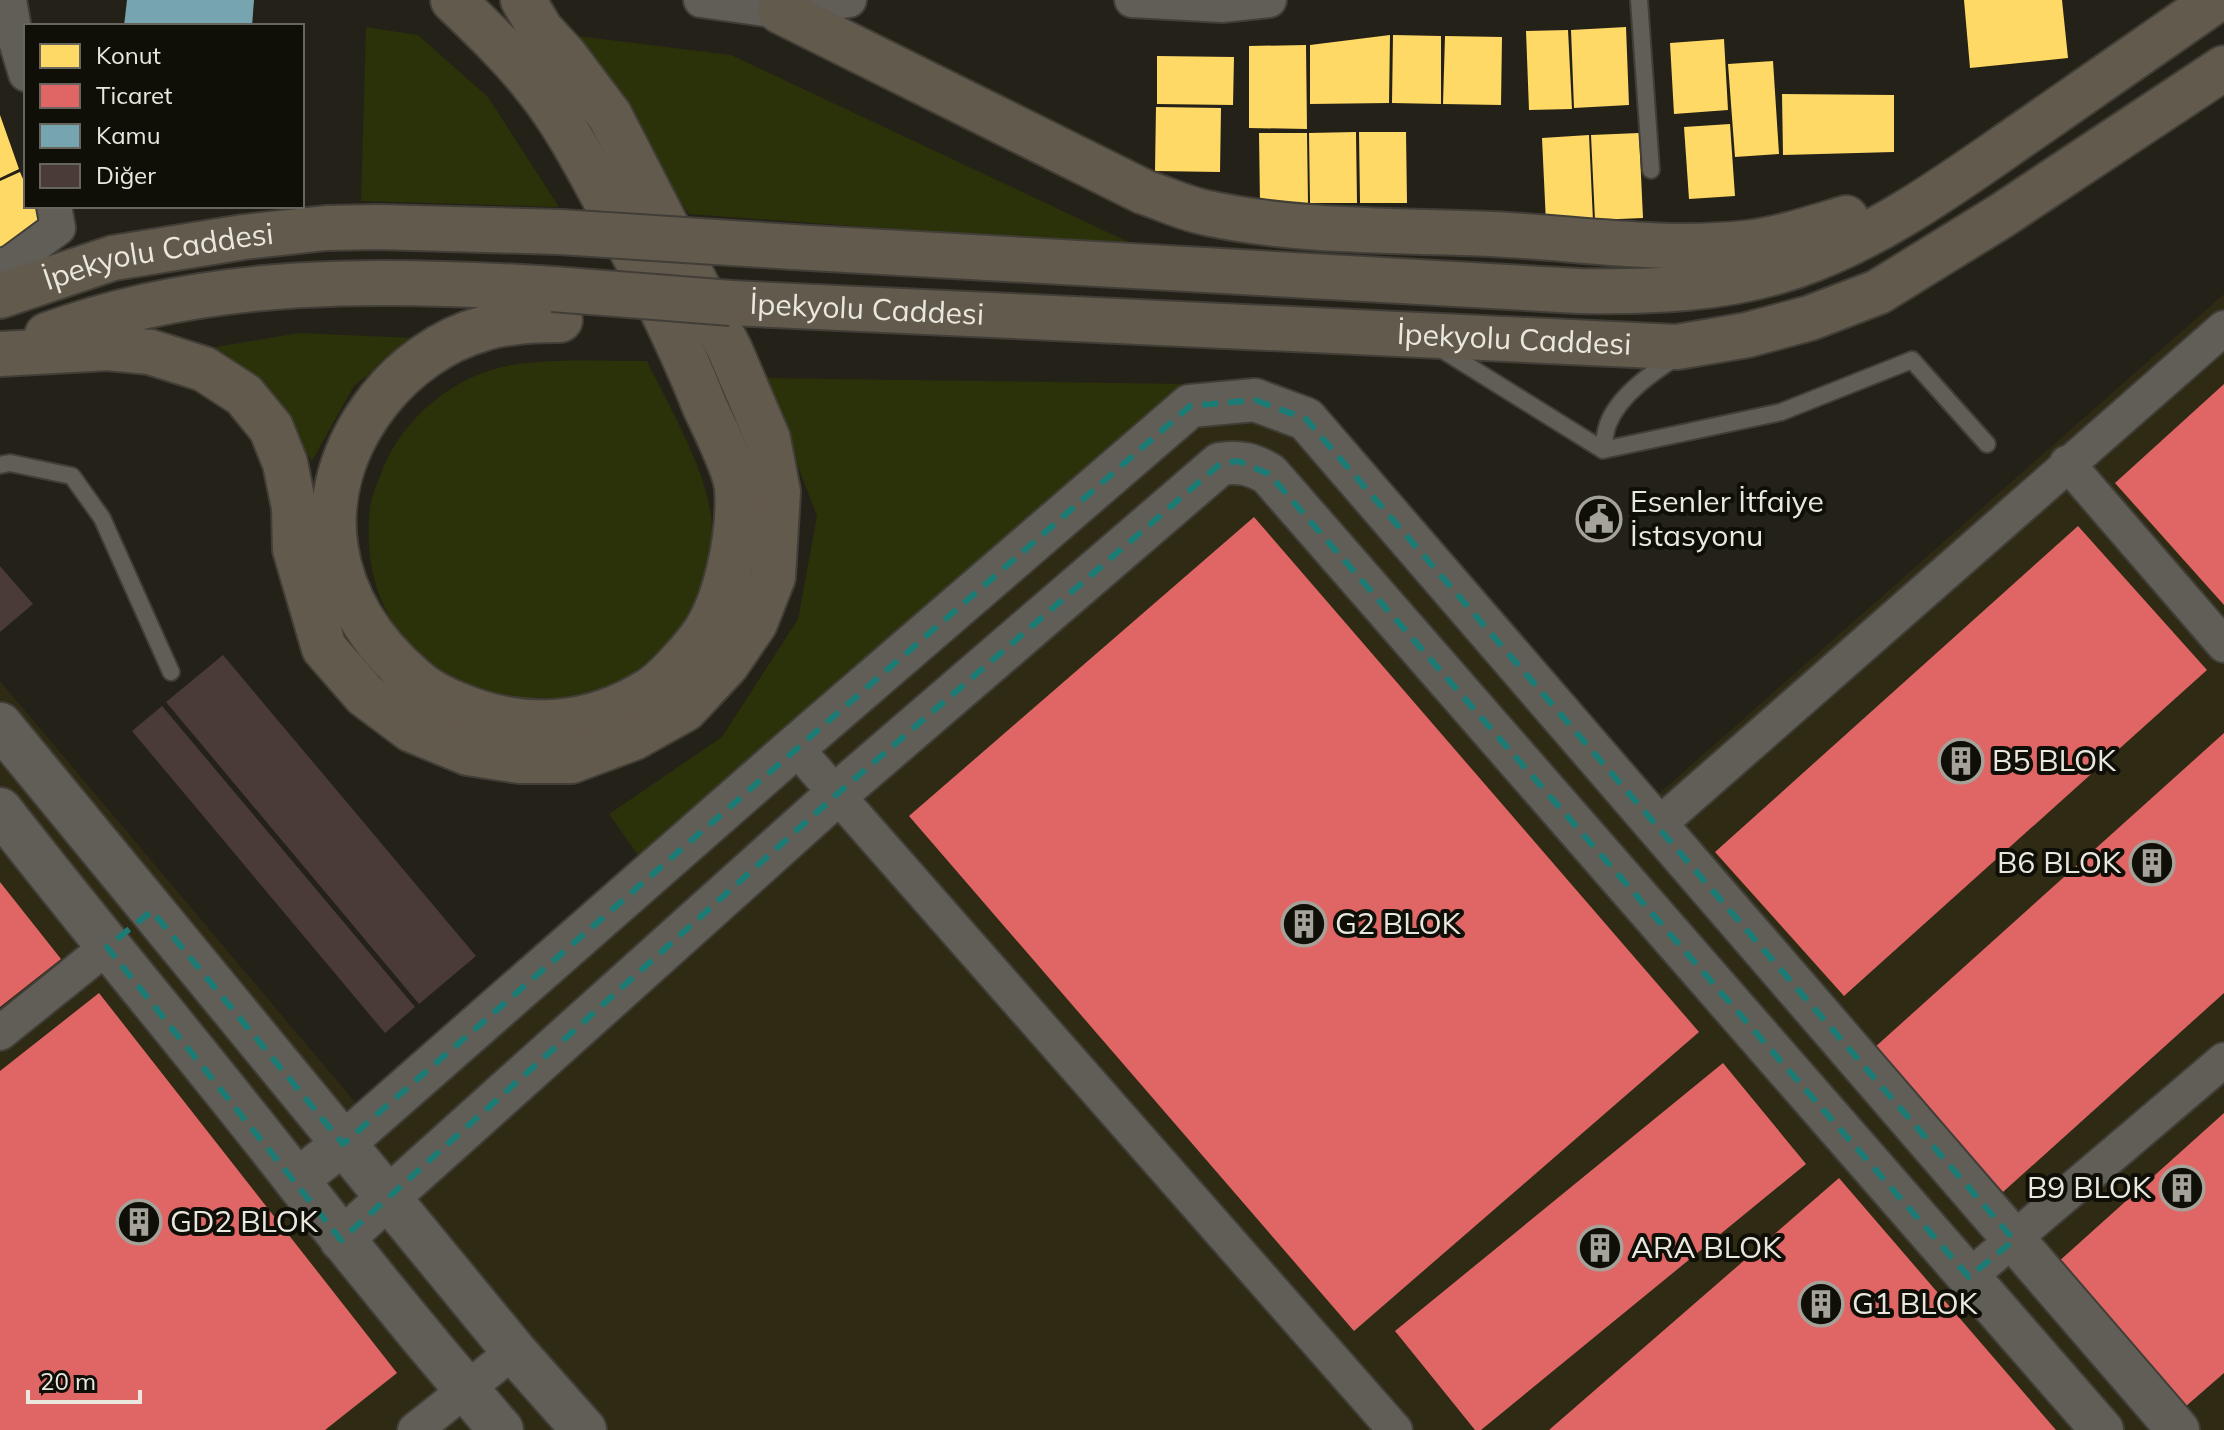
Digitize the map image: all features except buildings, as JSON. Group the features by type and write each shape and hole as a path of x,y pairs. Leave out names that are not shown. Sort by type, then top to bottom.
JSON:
{"highway":[{"path":"453,0 536,86 577,147 682,348 737,483 736,541 724,587 701,637 653,689 605,711 562,722 519,724 481,714 429,693 388,657 359,618 342,579 333,540 335,493 345,458 365,417 397,378 443,345 482,328 528,321 557,304"},
{"path":"0,353 108,348 150,352 204,369 244,395 271,428 285,463 294,507 295,549 324,648 365,695 412,730 468,753 520,761 571,761 633,738 685,709 727,664 755,623 773,577 778,492 768,439 730,350 610,116 565,56 541,30 523,0"},
{"name":"İpekyolu Caddesi","path":"0,296 113,258 244,237 326,228 378,227 560,232 1579,291 1656,292 1722,284 1795,266 1855,240 1937,194 2216,0"},
{"path":"780,11 1144,192 1205,213 1274,225 1495,234 1684,247 1748,243 1798,233 1937,194"},
{"name":"İpekyolu Caddesi","path":"0,353 82,322 220,291 354,283 471,284 557,304 664,318 731,303 1677,347 1747,335 1810,318 1878,292 2001,216 2224,68"}],"main road":[{"path":"0,725 514,1351 584,1430"},
{"path":"0,810 297,1180 341,1240 501,1430"},
{"path":"107,947 152,911"}],"street":[{"path":"9,0 24,67"},
{"path":"701,0 780,11 849,0"},
{"path":"1132,0 1269,0"},
{"path":"0,267 12,262 58,228 54,208"},
{"path":"1656,827 2224,328"},
{"path":"297,1180 343,1144 1190,406 1255,400 1306,419 2178,1430"},
{"path":"341,1240 837,794 1220,464 1238,461 1269,474 1280,485 2102,1430"},
{"path":"2067,463 2224,645"},
{"path":"795,747 1395,1430"},
{"path":"0,1033 107,947"},
{"path":"1969,1277 2224,1060"},
{"path":"415,1430 514,1351"}],"lane":[{"path":"1639,0 1651,170"},
{"path":"1419,335 1603,450 1781,412 1912,360 1987,444"},
{"path":"1603,450 1607,425 1621,402 1661,367 1701,342"},
{"path":"0,465 10,463 72,476 102,518 171,672"}],"highlighted area":[{"path":"1255,400 1306,419 2014,1240 1969,1277 1269,474 1238,461 1220,464 837,794 341,1240 107,947 152,911 343,1144 1190,406"}],"shaded area":[{"path":"2224,294 2224,1430 0,1430 0,681 360,1108 1188,384 1312,396 1655,797"}],"green space":[{"path":"366,27 418,35 488,97 559,207 361,201"},
{"path":"569,35 731,55 1139,247 689,214"},
{"path":"299,333 414,338 354,386 312,461 269,396 192,351"},
{"path":"647,361 689,446 711,513 708,566 699,596 685,624 644,671 588,699 524,707 485,697 453,682 426,663 403,638 386,611 374,579 369,545 370,508 391,452 419,414 458,384 480,374 526,363"},
{"path":"764,378 1188,384 642,861 609,814 722,737 798,619 817,516"}],"place":[{"name":"Esenler İtfaiye İstasyonu","path":"1599,519"},
{"name":"B5 BLOK","path":"1961,761"},
{"name":"B6 BLOK","path":"2152,863"},
{"name":"G2 BLOK","path":"1304,924"},
{"name":"B9 BLOK","path":"2182,1188"},
{"name":"GD2 BLOK","path":"139,1222"},
{"name":"ARA BLOK","path":"1600,1248"},
{"name":"G1 BLOK","path":"1821,1304"}]}
